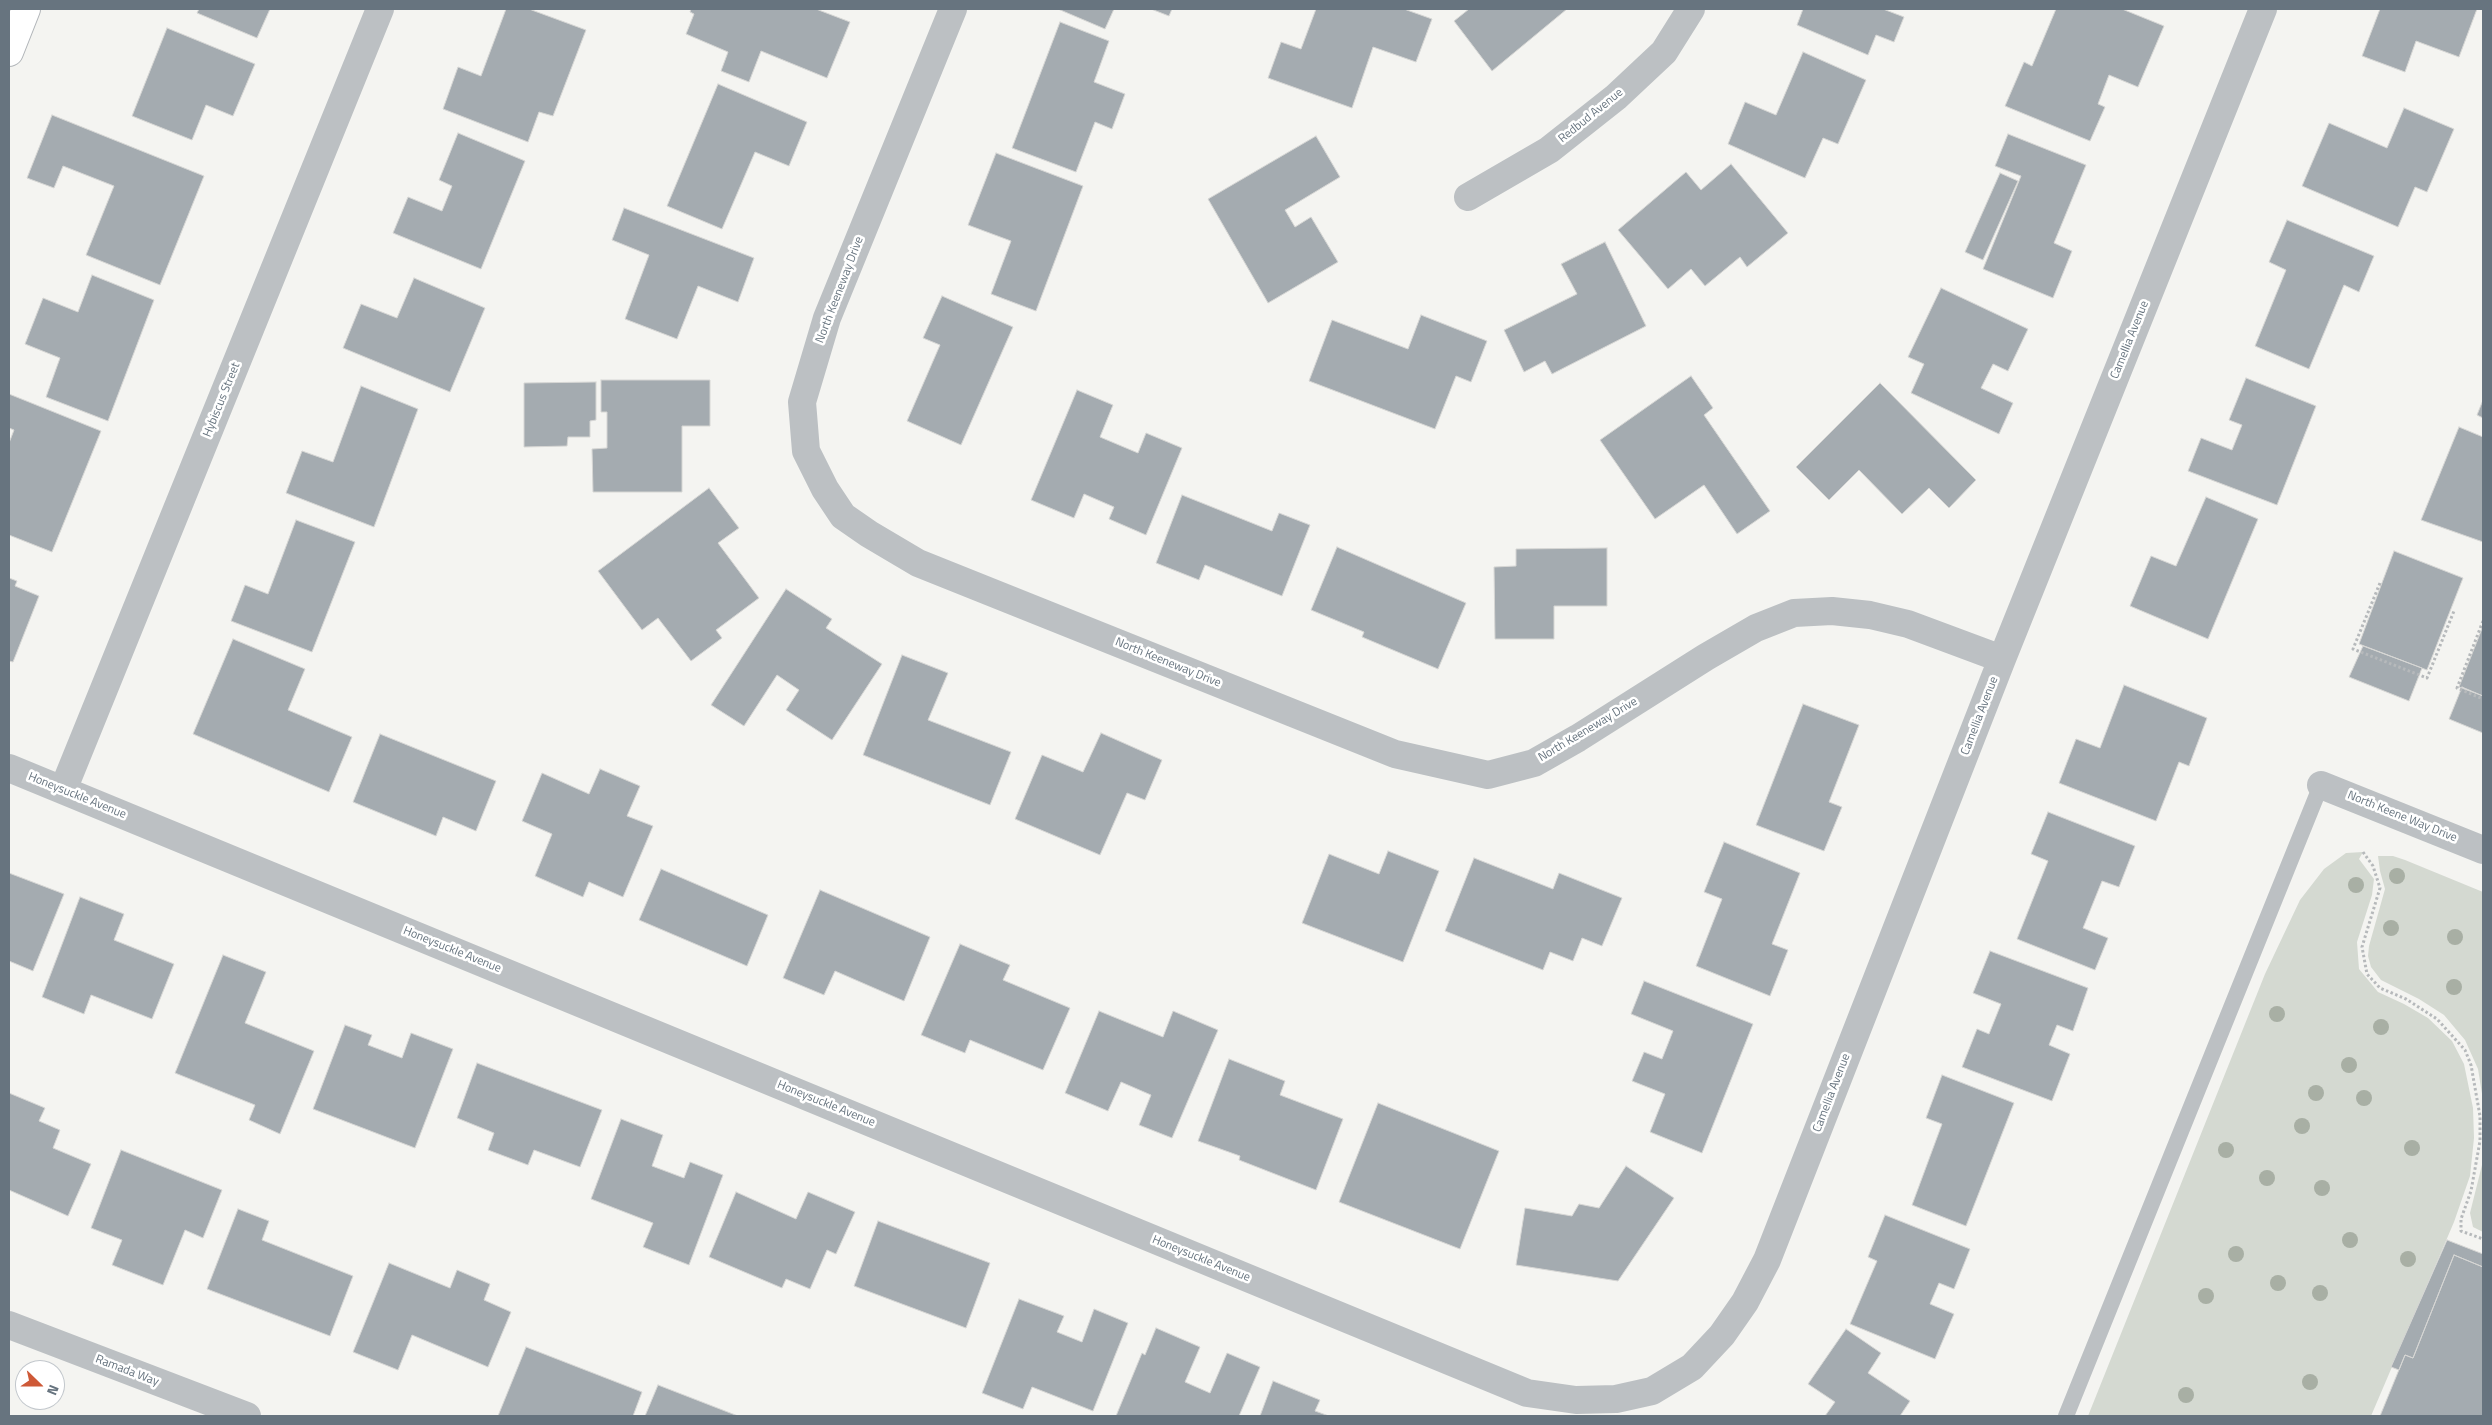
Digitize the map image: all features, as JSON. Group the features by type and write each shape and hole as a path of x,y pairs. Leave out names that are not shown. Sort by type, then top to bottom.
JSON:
{"main road":[{"path":"9,52 26,9"}],"street":[{"name":"Hybiscus Street","path":"64,790 380,9"},
{"name":"North Keeneway Drive","path":"953,9 827,318 802,402 806,451 825,489 843,516 869,534 918,563 1395,754 1488,775 1534,763 1578,738 1714,652 1756,628 1794,613 1832,611 1870,615 1908,624 2002,660"},
{"name":"Redbud Avenue","path":"1468,197 1549,150 1616,97 1664,52 1691,9"},
{"name":"Camellia Avenue","path":"1652,1391 1692,1367 1722,1335 1745,1302 1766,1260 2002,660 2263,9"},
{"name":"Honeysuckle Avenue","path":"9,768 1527,1393 1576,1400 1616,1399 1652,1391"},
{"name":"North Keene Way Drive","path":"2321,784 2483,850"},
{"name":"Ramada Way","path":"9,1325 247,1416"}],"lane":[{"path":"2066,1416 2321,784"}],"path":[{"path":"2380,583 2353,649 2427,678 2454,611"},
{"path":"2483,622 2457,688 2483,699"},
{"path":"2363,852 2373,866 2380,888 2362,947 2367,974 2380,988 2406,999 2437,1019 2465,1050 2471,1065 2480,1116 2480,1140 2471,1191 2461,1219 2461,1231 2483,1239"}],"shaded area":[{"path":"2363,852 2359,859 2374,879 2372,895 2357,942 2359,969 2378,992 2428,1018 2452,1041 2464,1064 2473,1108 2474,1138 2470,1176 2454,1222 2371,1416 2088,1416 2265,974 2300,900 2324,869 2346,853"},
{"path":"2378,856 2393,856 2405,860 2483,892 2483,1100 2478,1069 2465,1040 2444,1015 2419,999 2381,980 2371,967 2368,956 2369,946 2385,889"},
{"path":"2483,1161 2483,1232 2473,1227 2470,1213"}],"building":[{"path":"199,9 270,9 257,38 197,13"},
{"path":"506,9 529,9 586,30 553,116 539,112 528,142 443,109 458,67 481,76"},
{"path":"691,9 816,9 850,22 827,78 761,51 749,82 721,71 728,52 686,34 694,14 690,12"},
{"path":"1058,9 1114,9 1105,29"},
{"path":"1151,9 1172,9 1169,16"},
{"path":"1316,9 1404,9 1432,19 1416,62 1373,47 1352,108 1268,78 1281,42 1301,49"},
{"path":"1469,9 1567,9 1492,71 1454,21"},
{"path":"1803,9 1883,9 1904,17 1894,42 1876,35 1868,55 1797,25"},
{"path":"2056,9 2122,9 2164,26 2138,87 2109,75 2098,104 2105,107 2090,141 2005,106 2024,62 2032,66"},
{"path":"2380,9 2477,9 2459,57 2416,41 2405,72 2362,56"},
{"path":"1060,22 1109,41 1094,82 1125,94 1112,129 1095,122 1076,172 1012,148"},
{"path":"167,28 255,64 233,116 206,105 192,140 132,116"},
{"path":"1803,52 1866,80 1838,144 1823,138 1805,178 1728,144 1745,102 1776,115"},
{"path":"718,84 807,122 789,166 755,152 722,229 667,206"},
{"path":"2404,108 2454,129 2427,192 2415,187 2398,227 2302,186 2329,123 2387,148"},
{"path":"52,115 204,176 160,285 86,255 114,186 63,166 54,188 27,178"},
{"path":"458,133 525,161 481,269 393,233 408,197 442,211 452,186 439,180"},
{"path":"2008,134 2086,165 2054,243 2072,251 2053,298 1983,269 2021,176 1995,166"},
{"path":"1316,136 1340,177 1285,210 1295,227 1311,217 1338,262 1268,303 1208,199"},
{"path":"996,153 1083,186 1036,311 991,294 1011,241 968,225"},
{"path":"1731,164 1788,233 1747,267 1740,257 1705,286 1691,269 1668,289 1618,230 1686,172 1701,190"},
{"path":"2000,173 2018,181 1983,260 1965,252"},
{"path":"624,208 754,258 738,302 698,286 677,339 625,319 649,255 612,240"},
{"path":"2287,220 2374,256 2359,292 2344,285 2309,369 2255,346 2286,270 2269,262"},
{"path":"1605,242 1646,326 1552,374 1545,361 1524,372 1504,330 1577,294 1561,264"},
{"path":"92,275 154,300 108,421 46,397 60,358 25,344 43,298 78,312"},
{"path":"414,278 485,308 450,392 343,348 361,304 397,318"},
{"path":"1941,288 2028,329 2008,371 1993,364 1981,388 2013,403 1999,434 1911,393 1924,364 1908,357"},
{"path":"942,296 1013,327 961,445 907,421 940,345 923,338"},
{"path":"1421,315 1487,341 1471,382 1456,376 1435,429 1309,381 1332,320 1408,349"},
{"path":"1691,376 1713,408 1704,415 1770,511 1737,534 1704,485 1655,519 1600,440"},
{"path":"2246,378 2316,406 2277,505 2188,471 2201,438 2232,450 2242,425 2229,420"},
{"path":"601,380 710,380 710,426 682,426 682,492 593,492 592,449 607,448 607,412 601,412"},
{"path":"596,382 596,420 590,421 590,437 568,437 567,446 524,447 524,383"},
{"path":"1880,383 1976,480 1949,508 1929,488 1902,514 1859,470 1829,500 1796,467"},
{"path":"361,386 418,409 374,527 286,493 302,451 333,462"},
{"path":"1077,390 1113,405 1100,437 1138,453 1146,433 1182,448 1146,535 1109,519 1114,507 1084,494 1074,518 1031,500"},
{"path":"9,394 101,431 52,552 9,535 9,443 14,430 9,428"},
{"path":"2483,400 2483,418 2477,415"},
{"path":"2459,427 2483,437 2483,542 2421,520"},
{"path":"709,488 739,528 718,543 759,598 716,630 722,638 691,661 658,618 642,630 598,571"},
{"path":"1182,495 1272,531 1279,513 1310,525 1282,596 1205,565 1199,580 1156,563"},
{"path":"2206,497 2258,519 2208,639 2130,606 2151,556 2176,566"},
{"path":"296,520 355,542 312,652 231,621 245,585 268,594"},
{"path":"1337,547 1466,603 1438,669 1362,637 1364,632 1311,610"},
{"path":"1607,548 1607,606 1554,606 1554,639 1495,639 1494,567 1516,566 1516,549"},
{"path":"2394,551 2463,578 2427,670 2359,644"},
{"path":"9,578 17,581 15,586 39,596 13,662 9,661"},
{"path":"786,589 832,619 826,628 882,664 832,740 786,710 799,690 777,675 744,726 711,705"},
{"path":"2483,626 2483,696 2459,687"},
{"path":"233,639 305,669 288,710 352,737 329,792 193,734"},
{"path":"2363,646 2422,668 2409,701 2349,677"},
{"path":"902,655 948,673 928,720 1011,752 990,805 863,755"},
{"path":"2124,685 2207,718 2189,766 2179,762 2156,821 2059,783 2076,739 2100,748"},
{"path":"2462,687 2483,696 2483,733 2449,719"},
{"path":"1803,704 1859,725 1829,802 1842,807 1824,851 1756,825"},
{"path":"1101,733 1162,760 1145,800 1127,793 1100,855 1015,819 1042,755 1083,772"},
{"path":"380,734 496,781 476,831 443,817 436,836 353,802"},
{"path":"600,769 640,786 627,816 653,826 623,897 589,882 583,897 535,876 552,834 522,821 542,773 589,794"},
{"path":"2048,812 2135,846 2119,887 2102,881 2083,928 2108,938 2095,970 2017,939 2048,861 2031,854"},
{"path":"1724,842 1800,873 1772,944 1788,950 1770,996 1696,966 1722,899 1704,892"},
{"path":"1388,851 1439,871 1403,962 1302,923 1329,854 1379,874"},
{"path":"1474,858 1553,889 1559,873 1622,898 1602,946 1582,938 1573,961 1550,952 1543,970 1445,931"},
{"path":"661,869 768,915 747,966 639,920"},
{"path":"9,873 64,894 33,971 9,961"},
{"path":"820,890 930,937 904,1001 835,971 824,995 783,978"},
{"path":"80,897 124,914 114,940 174,964 152,1019 91,995 84,1014 42,997"},
{"path":"960,944 1010,965 1003,980 1070,1008 1043,1070 970,1040 965,1053 921,1035"},
{"path":"1990,951 2088,988 2073,1031 2057,1025 2049,1045 2070,1054 2052,1101 1962,1067 1977,1029 1989,1034 2001,1004 1973,993"},
{"path":"223,955 266,972 245,1023 314,1051 280,1134 249,1120 255,1105 175,1073"},
{"path":"1644,981 1753,1024 1702,1153 1650,1132 1665,1094 1632,1081 1644,1052 1662,1059 1673,1031 1631,1014"},
{"path":"1099,1011 1163,1037 1173,1011 1218,1030 1172,1138 1139,1125 1151,1095 1121,1082 1108,1111 1065,1093"},
{"path":"345,1025 372,1035 368,1045 402,1058 411,1033 453,1049 415,1148 313,1109"},
{"path":"1229,1059 1285,1081 1280,1095 1343,1119 1316,1190 1239,1160 1240,1156 1198,1141"},
{"path":"477,1063 602,1110 580,1167 534,1150 528,1165 488,1150 494,1133 457,1118"},
{"path":"1942,1075 2014,1103 1966,1226 1912,1205 1942,1124 1926,1118"},
{"path":"9,1093 45,1108 39,1121 60,1130 53,1148 91,1164 68,1216 9,1190"},
{"path":"1378,1103 1499,1151 1460,1249 1339,1202"},
{"path":"621,1119 663,1135 652,1166 684,1178 690,1162 723,1175 689,1265 643,1247 653,1223 591,1199"},
{"path":"121,1150 222,1190 203,1238 185,1230 163,1285 112,1265 122,1240 91,1228"},
{"path":"1626,1166 1674,1198 1618,1281 1516,1265 1525,1208 1572,1216 1579,1204 1599,1208"},
{"path":"736,1192 796,1219 808,1192 855,1212 836,1254 827,1250 810,1289 786,1279 782,1288 709,1257"},
{"path":"238,1209 269,1221 262,1240 353,1276 330,1336 207,1289"},
{"path":"1885,1215 1970,1249 1954,1289 1939,1283 1930,1304 1954,1314 1935,1359 1850,1324 1877,1261 1868,1257"},
{"path":"878,1221 990,1263 966,1328 854,1286"},
{"path":"2447,1240 2483,1254 2483,1267 2454,1255 2413,1358 2405,1355 2399,1370 2391,1367"},
{"path":"2454,1255 2483,1267 2483,1416 2380,1416 2405,1355 2413,1358"},
{"path":"389,1263 450,1288 457,1270 490,1284 484,1300 511,1312 488,1367 412,1335 398,1370 353,1352"},
{"path":"1019,1299 1064,1316 1057,1332 1082,1342 1094,1309 1128,1323 1093,1411 1032,1387 1023,1409 982,1393"},
{"path":"1156,1328 1200,1347 1185,1382 1210,1393 1227,1353 1260,1367 1239,1416 1116,1416 1142,1353 1145,1355"},
{"path":"1846,1329 1881,1353 1868,1373 1910,1401 1900,1416 1825,1416 1835,1402 1808,1384"},
{"path":"526,1347 642,1392 633,1416 498,1416"},
{"path":"1273,1381 1320,1400 1315,1411 1329,1416 1260,1416"},
{"path":"658,1385 738,1416 645,1416"}]}
